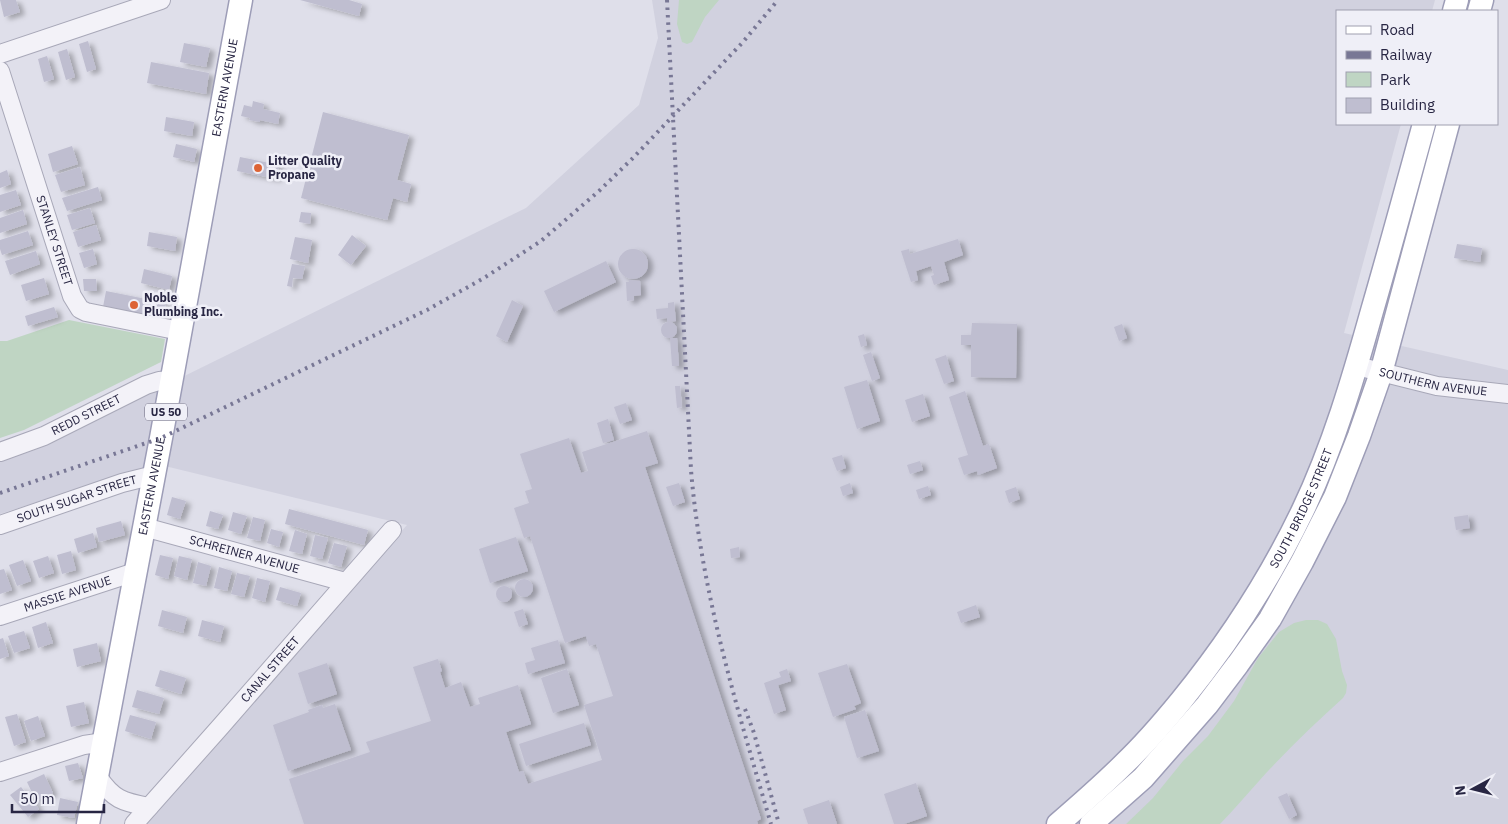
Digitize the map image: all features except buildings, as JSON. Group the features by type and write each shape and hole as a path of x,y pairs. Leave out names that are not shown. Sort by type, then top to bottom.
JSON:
{"main road":[{"name":"EASTERN AVENUE","path":"88,824 241,0"},
{"name":"SOUTH BRIDGE STREET","path":"1058,824 1125,764 1199,679 1254,599 1303,510 1338,424 1357,366 1424,125"},
{"name":"SOUTH BRIDGE STREET","path":"1092,824 1143,778 1207,705 1270,619 1302,562 1335,497 1381,373 1448,125"}],"street":[{"path":"0,54 161,0"},
{"name":"STANLEY STREET","path":"0,71 76,303 80,309 95,315 180,331"},
{"name":"SOUTHERN AVENUE","path":"1357,366 1437,386 1508,394"},
{"name":"REDD STREET","path":"0,452 44,436 146,385 171,380"},
{"name":"SOUTH SUGAR STREET","path":"0,524 122,483 154,475"},
{"name":"SCHREINER AVENUE","path":"144,527 345,582"},
{"name":"CANAL STREET","path":"134,824 392,530"},
{"name":"MASSIE AVENUE","path":"0,616 135,572"},
{"path":"0,772 84,745 104,742"},
{"path":"98,777 106,789 115,797 129,804 149,807"}],"shaded area":[{"path":"652,0 1435,0 1432,10 1336,10 1336,125 1401,125 1344,333 1508,370 1508,824 140,824 407,525 169,467 142,468 0,514 0,461 32,451 526,208 639,105 658,38"}],"green space":[{"path":"679,0 719,0 705,17 692,42 687,44 682,42 677,24"},
{"path":"69,320 165,339 161,362 24,430 0,438 0,341 7,341"},
{"path":"1318,620 1327,624 1336,639 1342,671 1347,685 1343,698 1289,749 1220,824 1126,824 1153,798 1183,761 1208,736 1234,701 1258,658 1279,632 1294,623"}],"railway":[{"path":"667,0 691,470 696,515 703,560 722,649 771,824"},
{"path":"0,493 161,438 427,310 484,278 541,241 599,191 634,157 743,42 778,0"},
{"path":"745,709 754,733 779,824"}],"place":[{"name":"Litter Quality Propane","path":"258,168"},
{"name":"Noble Plumbing Inc.","path":"134,305"}]}
